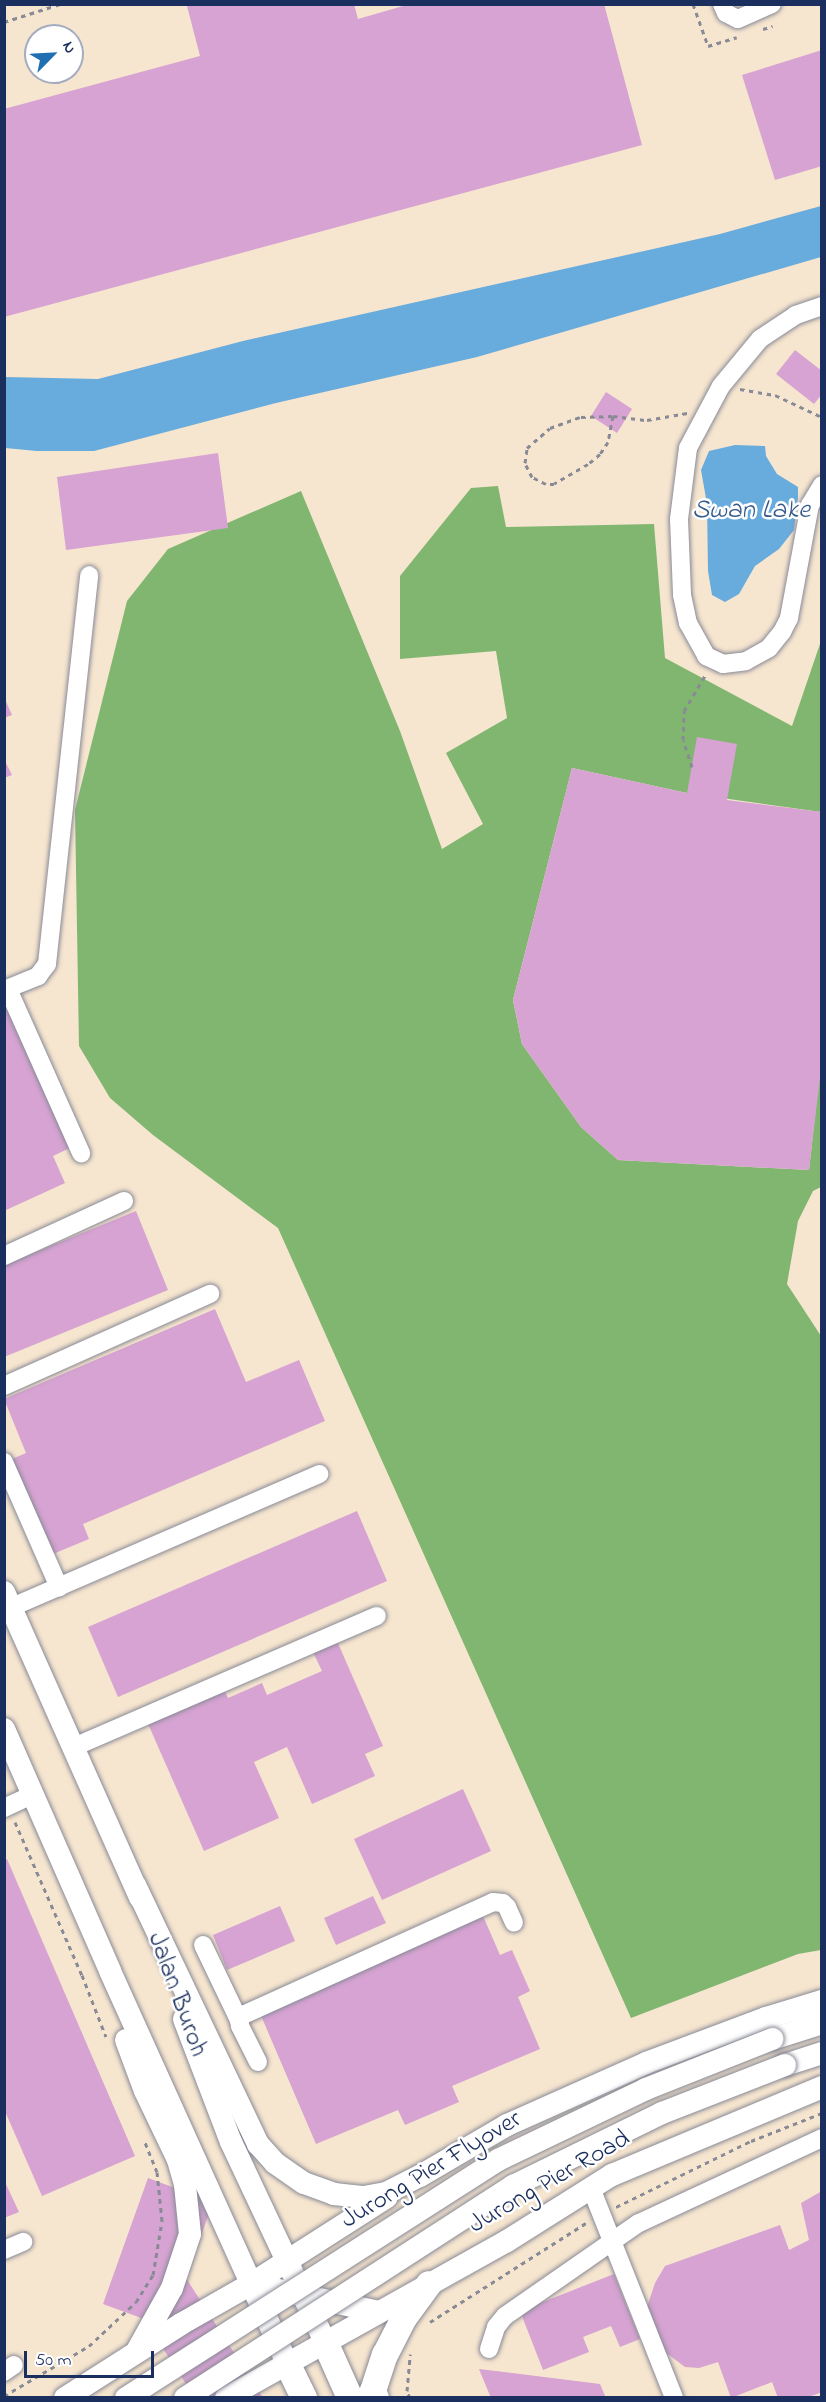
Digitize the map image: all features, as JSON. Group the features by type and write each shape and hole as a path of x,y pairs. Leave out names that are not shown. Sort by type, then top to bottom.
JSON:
{"highway":[{"path":"376,2397 373,2391 385,2355 404,2318 429,2284"},
{"name":"Jalan Buroh","path":"325,2342 350,2397"},
{"name":"Jalan Buroh","path":"287,2363 304,2397"}],"main road":[{"name":"Jalan Buroh","path":"8,1600 135,1885 231,2142 325,2342"},
{"name":"Jalan Buroh","path":"4,1729 110,1971 287,2363"},
{"path":"135,1885 258,2144 275,2163 303,2183 334,2194 364,2197 386,2193 420,2176"},
{"path":"110,1971 126,2042 145,2091 178,2160 184,2185 190,2234 172,2288 136,2352"},
{"path":"65,2397 288,2261 420,2176 507,2125 646,2063 766,2018 822,2001"},
{"name":"Jurong Pier Flyover","path":"126,2397 498,2160 646,2089 772,2039 822,2024"},
{"path":"186,2397 513,2186 662,2114 785,2065 822,2053"},
{"name":"Jurong Pier Road","path":"225,2397 507,2241 612,2175 822,2087"},
{"path":"251,2284 379,2312"}],"street":[{"path":"722,4 726,13 738,19 772,4"},
{"path":"822,306 796,315 760,339 721,386 688,448 679,519 682,595 688,623 700,649 714,661 732,663 758,656 782,632 789,618 810,505 822,485"},
{"path":"81,1153 6,989 38,976 47,964 88,575"},
{"path":"4,1256 124,1201"},
{"path":"4,1386 210,1294"},
{"path":"4,1462 59,1587"},
{"path":"8,1600 59,1587 319,1474"},
{"path":"74,1747 377,1616"},
{"path":"6,1807 32,1795"},
{"path":"239,2020 243,2015 305,1986 494,1902 503,1903 507,1907 514,1923"},
{"path":"203,1945 258,2062"},
{"path":"489,2349 495,2328 505,2316 639,2223 822,2138"},
{"path":"591,2188 674,2397"},
{"path":"4,2250 23,2242"}],"path":[{"path":"4,22 60,4"},
{"path":"721,386 775,395 822,417"},
{"path":"613,416 608,442 600,454 588,464 554,484 546,484 532,477 525,463 525,455 532,441 550,428 581,417 613,416 658,418 681,415 712,403"},
{"path":"692,767 684,740 684,711 714,661"},
{"path":"6,1807 82,1975 107,2041"},
{"path":"4,2396 89,2346 136,2302 153,2275 162,2221 157,2172 140,2128"}],"green space":[{"path":"498,486 506,527 654,524 665,658 792,726 821,641 821,812 687,793 572,768 513,1000 522,1044 581,1127 618,1160 809,1170 821,1061 821,1187 813,1191 798,1221 787,1284 821,1336 821,1950 798,1954 631,2018 278,1228 153,1135 110,1098 79,1046 75,810 127,601 168,549 301,491 400,731 442,849 483,824 446,753 507,718 496,651 400,659 400,576 471,488"}],"water":[{"path":"821,206 821,257 477,357 276,403 94,451 37,451 5,448 5,377 98,379 243,341 720,234"},
{"name":"Swan Lake","path":"735,445 765,446 766,456 777,474 798,487 798,498 794,530 779,549 755,566 739,594 725,602 712,595 708,571 707,504 701,470 709,451"}],"building":[{"path":"193,4 354,4 358,19 410,4 604,4 642,145 4,317 4,109 200,56 187,6"},
{"path":"822,50 822,166 775,180 742,75"},
{"path":"795,350 822,371 822,394 814,404 776,374"},
{"path":"606,392 632,409 617,433 591,416"},
{"path":"218,453 228,528 66,550 57,477"},
{"path":"4,697 12,715 4,718"},
{"path":"697,737 737,744 727,800 822,812 822,1061 809,1170 618,1160 581,1127 522,1044 513,1000 572,768 687,793"},
{"path":"4,759 12,775 4,778"},
{"path":"4,997 72,1147 53,1156 65,1183 4,1211"},
{"path":"136,1211 168,1290 4,1357 4,1265"},
{"path":"215,1309 246,1382 299,1360 325,1421 83,1524 89,1539 53,1554 12,1459 26,1453 4,1399"},
{"path":"357,1511 387,1581 118,1697 88,1627"},
{"path":"337,1641 383,1746 365,1754 375,1776 312,1804 287,1747 254,1762 279,1818 204,1851 145,1717 221,1683 228,1698 262,1683 267,1695 322,1671 313,1652"},
{"path":"463,1789 491,1851 382,1900 354,1839"},
{"path":"7,1859 135,2156 42,2196 4,2109 4,1860"},
{"path":"373,1896 386,1923 336,1945 324,1918"},
{"path":"280,1906 295,1941 227,1970 213,1935"},
{"path":"483,1916 500,1955 512,1950 530,1991 518,1997 540,2049 452,2086 459,2102 405,2125 398,2110 316,2144 259,2011"},
{"path":"148,2178 213,2202 186,2278 263,2398 195,2398 144,2319 103,2304"},
{"path":"4,2180 19,2212 4,2218"},
{"path":"822,2191 822,2392 806,2398 778,2398 772,2382 731,2398 718,2362 699,2368 685,2367 665,2352 647,2307 655,2283 665,2266 780,2225 789,2250 809,2240 801,2203"},
{"path":"614,2274 640,2339 620,2347 611,2326 583,2337 589,2352 543,2370 520,2311"},
{"path":"479,2369 600,2384 606,2398 491,2398"}]}
